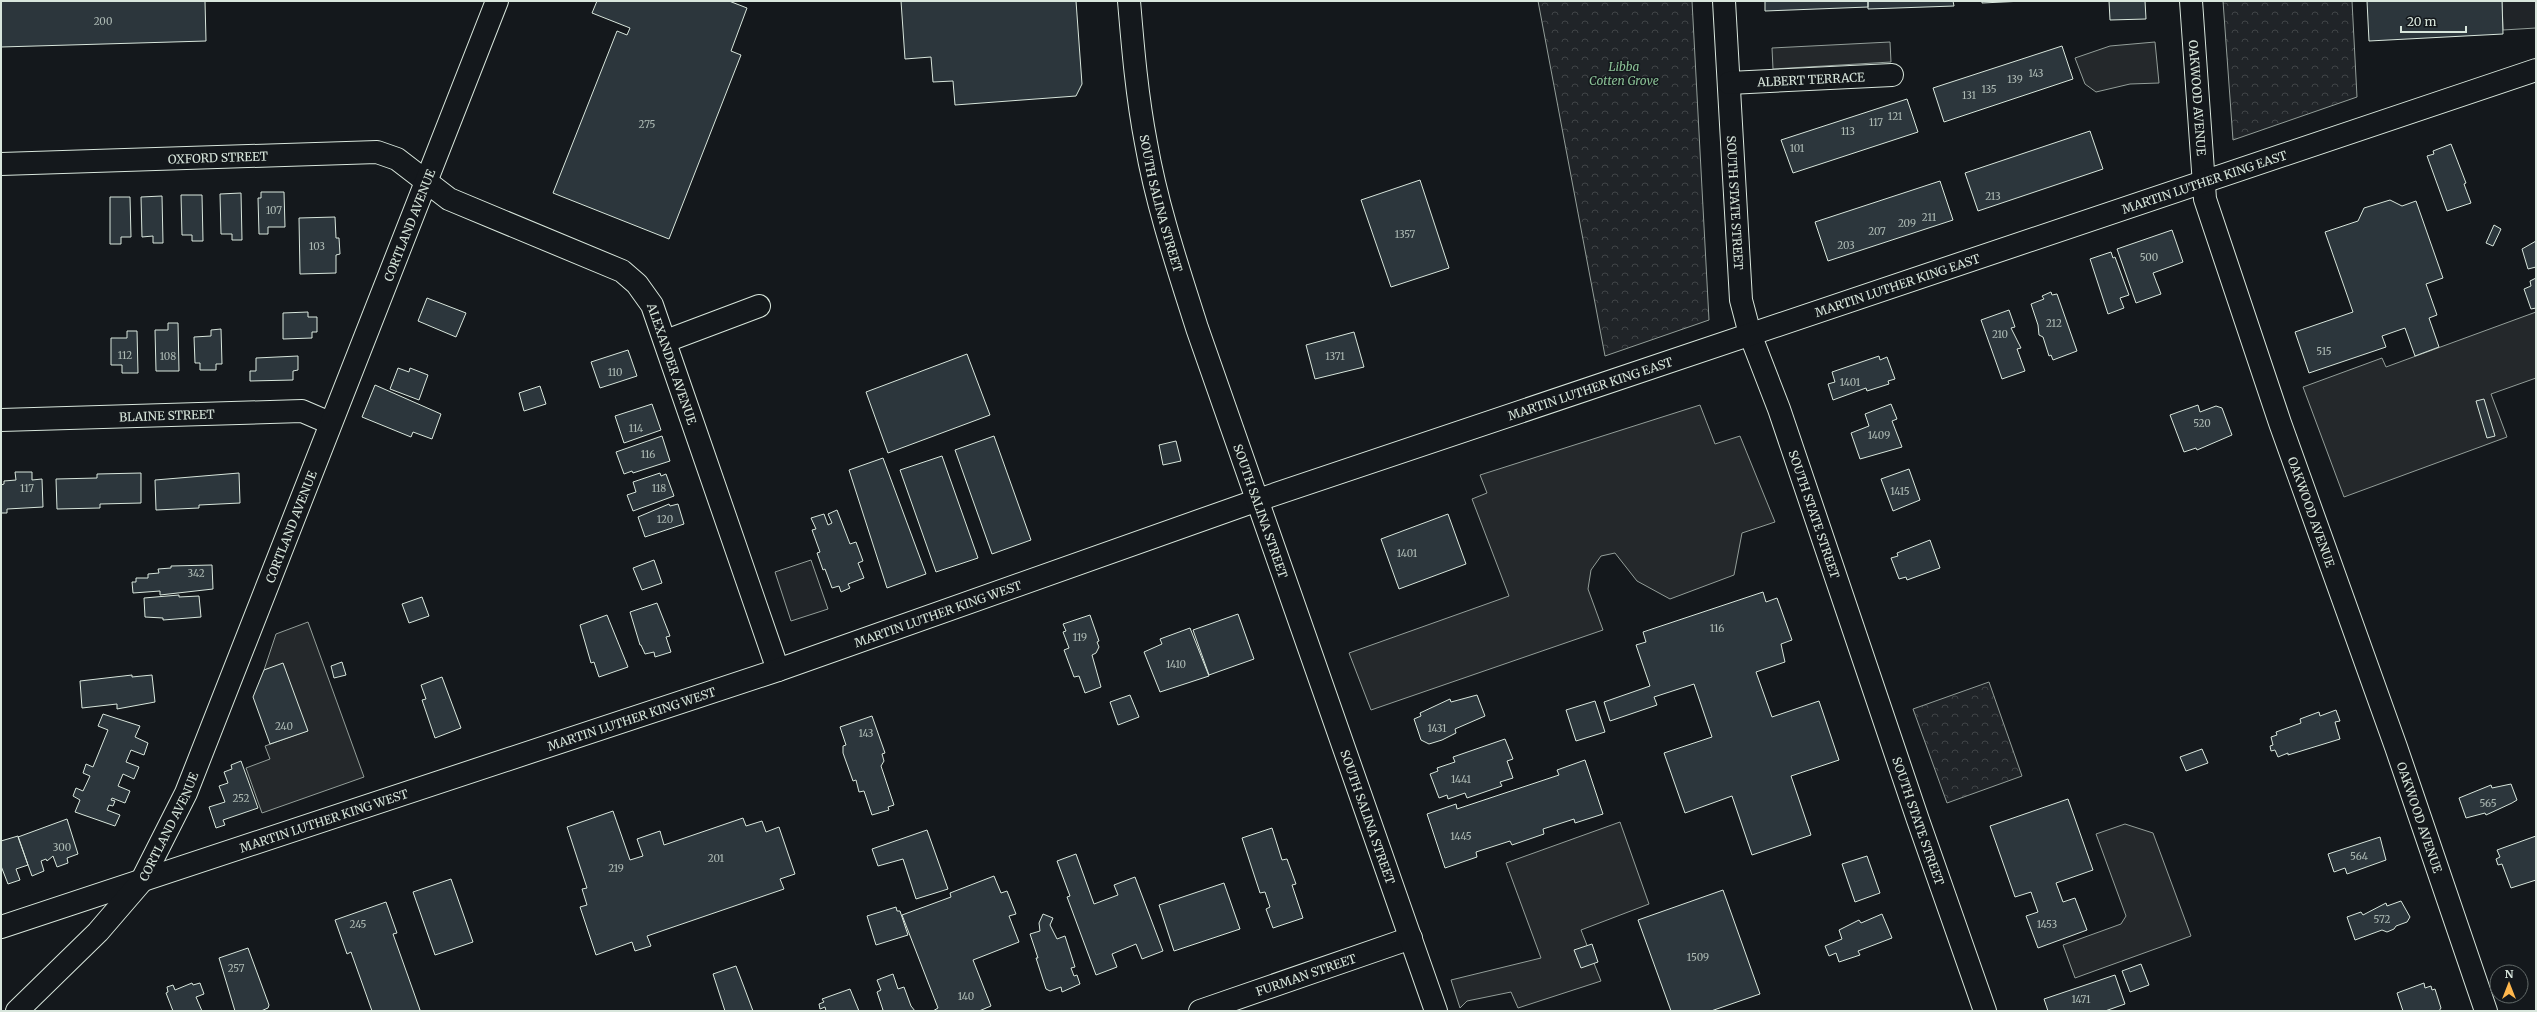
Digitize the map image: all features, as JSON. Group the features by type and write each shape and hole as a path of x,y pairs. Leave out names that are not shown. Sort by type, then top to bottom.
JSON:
{"street":[{"name":"CORTLAND AVENUE","path":"17,1011 98,932 142,882 186,793 330,423 497,1"},
{"name":"SOUTH SALINA STREET","path":"1128,1 1135,70 1146,144 1158,196 1197,328 1436,1011"},
{"name":"SOUTH STATE STREET","path":"1724,1 1741,300 1750,334 1779,409 1918,820 1985,1011"},
{"name":"OAKWOOD AVENUE","path":"2191,1 2203,182 2210,215 2280,423 2396,747 2486,1011"},
{"name":"MARTIN LUTHER KING EAST","path":"1258,500 2536,70"},
{"name":"ALBERT TERRACE","path":"1729,83 1892,75"},
{"name":"OXFORD STREET","path":"1,164 377,152 397,159 426,180"},
{"name":"ALEXANDER AVENUE","path":"426,180 449,199 622,271 638,284 652,305 666,341 778,670"},
{"path":"666,341 759,306"},
{"name":"BLAINE STREET","path":"1,420 302,411 330,423"},
{"name":"MARTIN LUTHER KING WEST","path":"1,927 142,882 778,670 1258,500"},
{"name":"FURMAN STREET","path":"1200,1011 1411,938"}],"green space":[{"name":"Libba Cotten Grove","path":"1538,1 1692,1 1709,320 1605,356"},
{"path":"2223,1 2352,1 2357,97 2233,140"},
{"path":"2502,1 2536,1 2536,28 2503,30"},
{"path":"811,560 828,609 791,621 775,572"},
{"path":"1989,682 2022,776 1947,803 1913,709"}],"shaded area":[{"path":"1890,42 1891,62 1773,69 1772,48"},
{"path":"2155,42 2159,83 2130,84 2096,92 2085,84 2075,58 2110,46"},
{"path":"2536,312 2536,378 2491,394 2507,437 2344,497 2303,387 2382,358 2386,367"},
{"path":"1700,405 1715,444 1740,436 1775,522 1742,533 1734,575 1670,599 1637,581 1615,553 1601,556 1591,570 1588,589 1603,630 1371,710 1349,653 1509,596 1472,499 1487,493 1480,475"},
{"path":"308,622 364,777 262,813 246,768 270,759 265,746 307,731 283,664 264,670 276,634"},
{"path":"1620,822 1649,904 1581,930 1601,981 1518,1008 1511,992 1467,1001 1460,1008 1451,980 1541,958 1506,863"},
{"path":"2125,824 2153,833 2191,936 2075,978 2063,945 2121,924 2126,916 2096,834"}],"building":[{"path":"1,1 205,1 206,41 1,47"},
{"path":"597,1 729,1 747,8 731,51 741,55 669,239 553,193 617,31 627,35 630,28 592,13"},
{"path":"901,1 1076,1 1082,84 1076,96 955,105 953,81 933,82 931,57 905,59"},
{"path":"1765,1 1868,1 1868,7 1765,11"},
{"path":"1868,1 1953,1 1954,6 1868,9"},
{"path":"1982,1 2024,1 1982,3"},
{"path":"2109,1 2145,1 2146,19 2110,20"},
{"path":"2367,1 2502,1 2503,34 2369,41"},
{"path":"2062,46 2073,79 1944,122 1933,88"},
{"path":"1907,99 1918,132 1793,173 1781,140"},
{"path":"2090,131 2103,169 1978,211 1965,173"},
{"path":"2451,144 2466,183 2464,184 2471,203 2447,211 2427,156 2434,154 2433,151"},
{"path":"1420,180 1449,268 1391,287 1361,200"},
{"path":"1940,181 1953,220 1828,261 1815,222"},
{"path":"261,192 284,192 285,227 268,227 268,234 259,234 258,198 261,198"},
{"path":"241,193 242,240 232,240 232,234 221,234 220,194"},
{"path":"181,195 202,195 203,241 192,241 192,235 182,235"},
{"path":"162,196 163,243 153,243 153,236 142,237 141,197"},
{"path":"110,197 130,197 131,237 121,237 121,244 110,244"},
{"path":"2390,200 2402,206 2416,201 2443,278 2426,284 2437,315 2429,318 2439,347 2415,356 2405,328 2382,336 2386,347 2309,373 2295,332 2353,312 2325,232 2358,221 2364,208"},
{"path":"335,217 336,238 339,238 340,254 336,255 336,273 300,274 299,218"},
{"path":"2494,225 2501,229 2493,246 2486,243"},
{"path":"2172,230 2183,262 2153,273 2161,294 2136,303 2117,249"},
{"path":"2536,241 2536,267 2528,269 2522,249"},
{"path":"2111,252 2113,258 2115,257 2129,295 2120,298 2124,308 2108,314 2090,259"},
{"path":"2536,278 2536,308 2531,309 2524,289 2531,286 2530,281"},
{"path":"2051,292 2052,295 2057,294 2077,351 2053,360 2051,355 2049,356 2043,337 2039,335 2038,325 2031,304 2044,299 2042,296"},
{"path":"427,298 466,313 456,337 418,321"},
{"path":"2009,310 2015,327 2011,328 2021,348 2017,349 2025,371 2002,379 1981,320"},
{"path":"308,312 308,317 317,317 317,332 312,332 312,338 283,339 283,313"},
{"path":"168,323 178,323 179,371 156,371 155,330 168,330"},
{"path":"221,329 222,364 216,364 216,370 200,370 200,363 195,363 194,337 211,336 211,330"},
{"path":"127,331 137,331 138,373 122,373 122,365 111,365 111,338 127,338"},
{"path":"1354,332 1364,367 1315,379 1306,345"},
{"path":"628,350 637,376 600,388 591,362"},
{"path":"967,354 990,415 888,453 866,392"},
{"path":"298,356 298,370 293,371 293,380 250,381 250,371 256,371 256,358"},
{"path":"1879,356 1880,360 1887,357 1895,379 1888,381 1889,384 1867,391 1866,388 1833,400 1828,384 1835,382 1832,372"},
{"path":"398,368 409,372 410,368 428,375 419,400 390,389"},
{"path":"375,385 441,414 432,439 413,432 411,437 362,417"},
{"path":"540,386 546,404 524,411 519,393"},
{"path":"2484,399 2495,436 2487,438 2476,401"},
{"path":"652,404 661,430 624,443 615,416"},
{"path":"1891,404 1897,419 1892,421 1902,447 1860,459 1851,433 1869,426 1865,414"},
{"path":"2198,405 2200,412 2216,406 2222,408 2232,435 2197,450 2196,448 2184,452 2170,415"},
{"path":"662,436 670,461 633,473 632,471 624,474 616,452"},
{"path":"994,436 1031,540 992,554 955,450"},
{"path":"1176,441 1181,461 1163,465 1159,445"},
{"path":"942,456 978,558 936,572 900,470"},
{"path":"883,458 926,574 887,588 849,470"},
{"path":"1909,469 1920,500 1893,511 1881,479"},
{"path":"15,472 32,472 32,480 42,479 43,507 7,509 7,513 1,513 1,485 4,484 4,481 16,480"},
{"path":"141,473 141,503 100,504 100,508 57,509 56,479 97,478 97,474"},
{"path":"239,473 240,503 199,505 199,508 156,510 155,480"},
{"path":"660,473 661,476 666,474 674,496 633,511 627,495 636,492 633,482"},
{"path":"669,504 670,506 678,504 684,524 645,537 638,517"},
{"path":"837,510 850,544 856,542 863,561 858,563 864,578 848,584 850,588 841,592 839,586 832,588 825,569 823,570 817,553 820,552 812,530 816,529 811,518 824,514 828,525 832,523 828,514"},
{"path":"1448,514 1466,564 1399,589 1381,539"},
{"path":"1930,540 1940,568 1907,580 1906,577 1899,579 1891,558 1898,556 1897,553"},
{"path":"654,560 662,583 642,590 633,568"},
{"path":"212,565 213,589 160,595 160,591 133,593 132,582 136,582 136,578 148,578 148,574 159,573 158,569 171,568 171,566"},
{"path":"1763,592 1766,602 1777,598 1792,640 1781,644 1785,662 1756,672 1772,717 1819,701 1839,760 1791,776 1811,835 1752,855 1732,796 1685,813 1664,753 1712,737 1694,684 1654,697 1657,705 1610,721 1604,702 1650,686 1636,645 1646,642 1643,632"},
{"path":"179,595 179,597 199,596 201,617 163,620 163,618 145,617 144,598"},
{"path":"422,597 429,616 409,623 402,604"},
{"path":"657,603 670,636 666,637 671,652 655,657 654,652 645,654 640,645 630,612"},
{"path":"1238,614 1254,659 1209,675 1193,630"},
{"path":"607,615 628,667 599,677 594,662 591,663 580,625"},
{"path":"1090,615 1099,641 1097,642 1099,647 1096,653 1092,655 1101,687 1085,693 1079,676 1074,677 1064,650 1069,648 1063,632 1066,631 1063,624"},
{"path":"1190,628 1209,676 1160,692 1144,652 1162,644 1160,639"},
{"path":"342,662 346,675 334,678 331,666"},
{"path":"283,663 308,731 270,744 253,697 264,670"},
{"path":"132,675 132,677 152,675 155,702 117,709 117,704 82,708 80,681"},
{"path":"442,677 461,728 435,738 422,700 426,699 421,685"},
{"path":"1130,695 1139,717 1118,725 1110,702"},
{"path":"1477,695 1485,716 1455,729 1456,733 1442,740 1429,744 1421,740 1414,719 1421,716 1420,713 1450,699 1451,702"},
{"path":"1595,701 1605,732 1576,741 1566,710"},
{"path":"2336,710 2340,721 2335,722 2340,739 2278,757 2275,750 2271,751 2270,746 2273,745 2271,737 2277,735 2276,732 2301,723 2300,719 2319,712 2320,716"},
{"path":"103,714 140,726 135,737 148,743 144,755 131,750 126,762 139,767 134,779 123,774 118,786 130,791 125,803 112,798 111,800 115,801 113,806 109,805 107,810 120,815 115,826 75,812 80,800 73,796 76,788 83,791 90,776 83,773 86,764 93,767 108,730 98,726"},
{"path":"872,716 885,753 882,754 884,761 881,766 894,805 888,807 889,810 872,815 864,791 859,792 856,780 853,781 843,753 843,746 846,745 840,727"},
{"path":"1505,739 1513,759 1507,761 1513,778 1500,782 1502,786 1467,798 1465,793 1448,799 1447,795 1439,798 1430,774 1438,771 1437,768 1455,762 1453,757"},
{"path":"2202,749 2208,763 2186,771 2180,757"},
{"path":"1585,760 1603,814 1575,823 1574,819 1543,829 1544,834 1512,845 1510,841 1476,852 1477,857 1445,868 1427,814 1456,804 1457,809 1559,775 1557,770"},
{"path":"241,761 258,808 223,820 225,825 216,828 209,807 225,802 219,786 228,783 224,772 232,769 231,765"},
{"path":"2511,784 2517,800 2486,815 2485,813 2466,818 2459,798 2491,785 2492,788"},
{"path":"2068,799 2093,870 2056,883 2063,902 2075,898 2087,930 2038,948 2026,916 2038,912 2031,892 2015,897 1990,826"},
{"path":"613,811 630,860 643,856 637,839 660,831 664,845 743,818 746,826 762,821 766,832 779,827 795,874 780,879 784,889 647,936 651,946 635,951 632,942 596,955 580,907 587,905 582,889 587,888 567,827"},
{"path":"67,819 78,854 67,858 68,863 57,867 53,856 47,861 46,859 41,861 44,871 32,876 18,837"},
{"path":"1272,828 1282,860 1287,859 1296,884 1292,885 1303,918 1273,928 1266,909 1270,907 1265,892 1260,893 1242,838"},
{"path":"927,830 948,889 916,899 903,859 878,866 872,849"},
{"path":"18,836 28,865 16,869 20,880 8,884 1,866 1,841"},
{"path":"2536,836 2536,880 2511,888 2502,864 2498,865 2496,859 2500,857 2497,850"},
{"path":"2380,837 2386,860 2347,874 2345,868 2334,872 2328,854"},
{"path":"1076,854 1094,904 1118,895 1114,885 1135,877 1163,951 1142,959 1136,944 1112,954 1117,967 1096,975 1067,897 1070,896 1057,861"},
{"path":"1867,856 1880,893 1855,902 1842,864"},
{"path":"994,876 1001,893 1007,891 1016,914 1009,916 1019,942 973,960 991,1006 979,1011 933,1011 938,1008 902,915 951,897 950,893"},
{"path":"451,879 473,942 435,955 413,892"},
{"path":"1224,883 1240,929 1174,951 1159,905"},
{"path":"1723,890 1760,994 1711,1011 1671,1011 1638,920"},
{"path":"2401,901 2410,917 2407,922 2396,926 2394,929 2387,932 2382,930 2355,940 2347,917 2361,912 2363,915 2386,903 2387,906"},
{"path":"386,902 397,933 393,934 420,1010 417,1011 372,1011 351,952 347,954 335,920"},
{"path":"896,907 897,911 900,911 908,935 876,945 867,916"},
{"path":"1043,914 1053,918 1050,925 1057,939 1065,936 1075,967 1071,968 1074,976 1077,975 1080,984 1062,992 1061,987 1050,991 1046,989 1030,934 1040,931 1039,923"},
{"path":"1882,914 1892,938 1858,951 1860,955 1839,962 1836,953 1829,956 1825,946 1842,939 1839,930 1859,920 1861,923"},
{"path":"1592,944 1598,962 1581,968 1574,950"},
{"path":"248,948 269,1005 268,1008 261,1011 235,1011 219,958"},
{"path":"2141,964 2149,985 2130,992 2122,971"},
{"path":"736,966 753,1011 725,1011 713,974"},
{"path":"893,974 898,989 904,987 911,1006 915,1011 881,1011 883,1010 877,992 881,990 877,980"},
{"path":"2115,975 2125,1004 2105,1011 2048,1011 2044,999"},
{"path":"192,983 193,985 200,983 204,994 196,997 202,1011 173,1011 166,993 168,992 167,987 173,985 175,990"},
{"path":"2424,983 2425,988 2431,986 2432,990 2435,989 2441,1008 2439,1011 2403,1011 2397,993"},
{"path":"850,989 859,1011 826,1011 825,1007 820,1009 819,1004 824,1002 822,999"}]}
